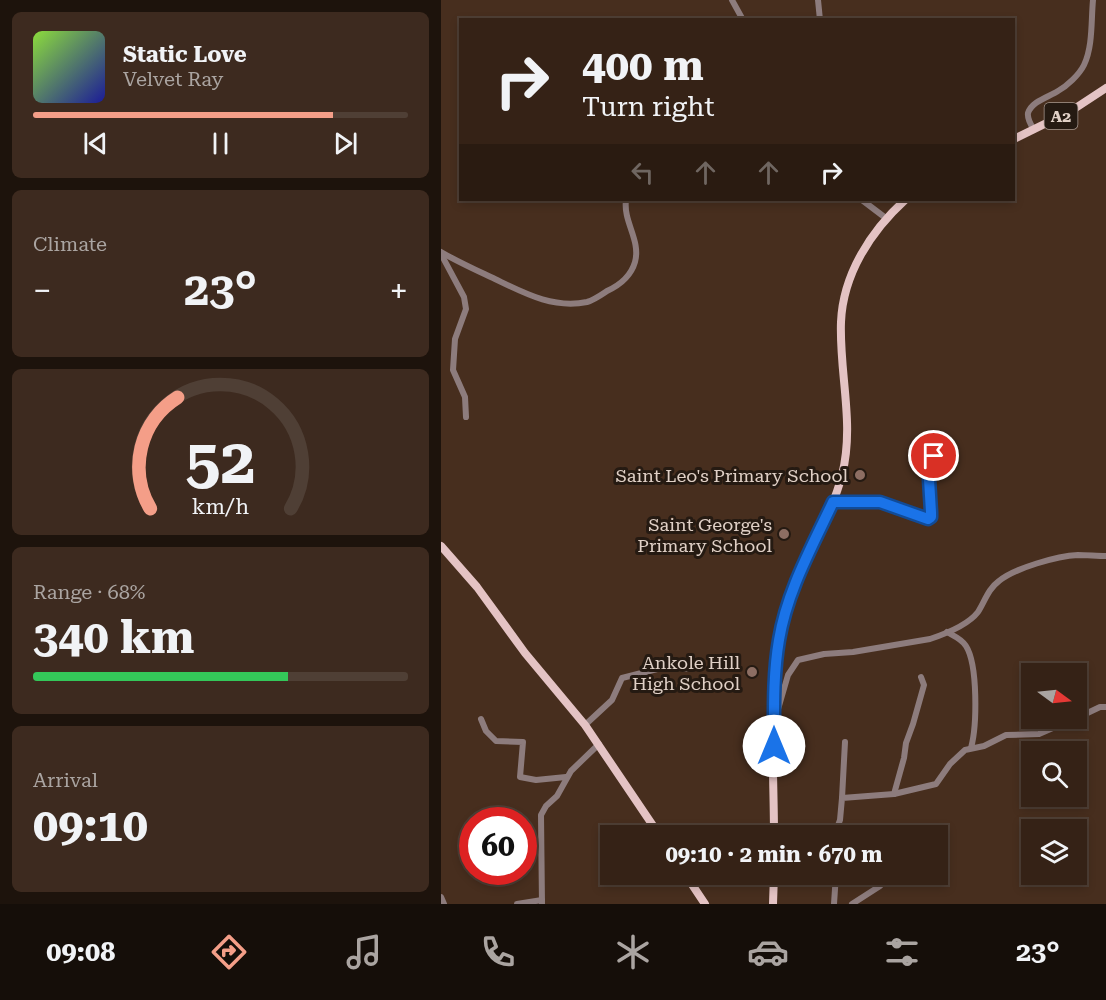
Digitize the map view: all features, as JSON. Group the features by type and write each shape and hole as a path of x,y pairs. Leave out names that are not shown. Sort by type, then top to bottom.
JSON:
{"main road":[{"name":"A2","path":"1015,139 1071,111 1106,88"},
{"path":"774,825 774,688 779,638 797,579 833,502 842,475 847,445 841,321 847,290 865,246 904,201"},
{"path":"441,546 477,586 525,653 585,724 653,825"},
{"path":"692,885 705,904"},
{"path":"773,904 774,885"}],"street":[{"path":"732,0 742,18"},
{"path":"818,0 820,18"},
{"path":"1034,130 1028,120 1028,113 1033,106 1059,91 1074,78 1083,66 1088,52 1093,0"},
{"path":"441,253 532,297 556,302 586,302 622,282 635,264 637,248 625,215 626,201"},
{"path":"863,201 887,219"},
{"path":"441,253 464,297 466,309 455,339 453,370 465,397 467,417"},
{"path":"833,502 880,502 928,519 931,517 931,512 928,463 934,456 952,452"},
{"path":"774,724 788,675 798,660 823,654 919,642 947,632 977,613 990,590 1000,580 1014,573 1054,559 1076,555 1106,556"},
{"path":"947,632 962,640 969,652 975,696 975,729 971,748"},
{"path":"585,724 612,700 622,678 665,666 692,669"},
{"path":"894,794 906,743 924,685 921,677"},
{"path":"1087,713 1106,707"},
{"path":"481,719 486,732 497,741 523,742 520,777 536,780 566,777"},
{"path":"842,798 894,794 936,784 958,755 971,748 984,746 1006,735 1039,734 1051,729"},
{"path":"838,825 845,742"},
{"path":"517,904 542,902 541,815 546,806 557,796 566,777 599,744"},
{"path":"834,904 835,885"},
{"path":"852,904 880,886"},
{"path":"441,897 444,904"}],"place":[{"name":"Saint Leo's Primary School","path":"860,475"},
{"name":"Saint George's Primary School","path":"784,534"},
{"name":"Ankole Hill High School","path":"752,672"}],"route":[{"path":"774,746 775,665 779,638 797,579 833,502 880,502 928,519 931,517 928,463 934,456"}]}
